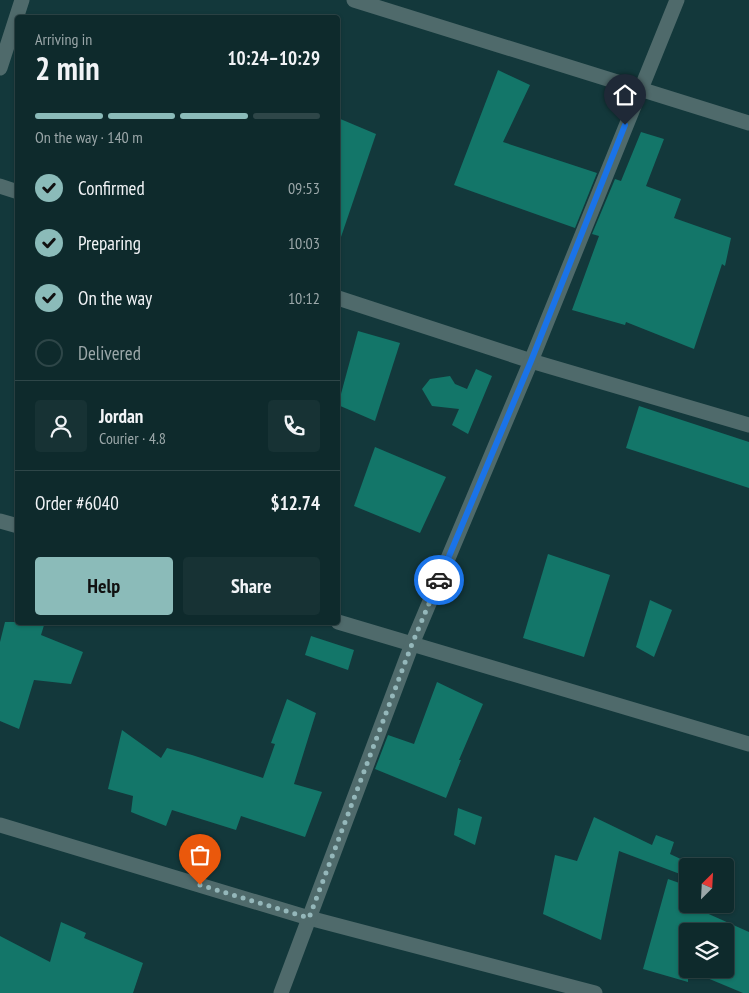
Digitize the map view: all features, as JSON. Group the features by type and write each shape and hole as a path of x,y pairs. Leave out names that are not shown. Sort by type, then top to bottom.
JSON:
{"street":[{"path":"17,15 22,0"},
{"path":"354,0 749,123"},
{"path":"281,993 412,644 531,361 677,0"},
{"path":"0,68 15,22"},
{"path":"0,186 15,191"},
{"path":"340,299 531,361 749,425"},
{"path":"0,521 15,525"},
{"path":"340,623 749,744"},
{"path":"0,825 309,918 595,993"}],"building":[{"path":"498,70 530,85 503,142 597,173 575,228 454,185"},
{"path":"340,119 376,134 340,237"},
{"path":"641,132 664,139 646,186 681,199 674,218 731,238 725,266 722,264 694,349 626,322 625,325 572,310 599,236 592,234 615,179 621,181"},
{"path":"358,331 400,343 375,421 340,406 340,398"},
{"path":"476,369 492,376 468,434 452,425 459,409 432,406 422,389 430,379 450,376 455,384 467,389"},
{"path":"639,406 749,442 749,488 626,448"},
{"path":"375,447 446,477 420,533 354,506"},
{"path":"548,554 610,575 584,657 523,638"},
{"path":"650,600 672,610 654,657 636,647"},
{"path":"5,622 15,622 15,625 44,625 41,635 83,652 71,684 34,680 19,729 0,721 0,642"},
{"path":"311,636 354,650 348,670 305,655"},
{"path":"437,682 483,704 459,760 461,760 446,798 375,769 388,735 414,744"},
{"path":"287,699 316,713 294,784 322,792 305,837 241,816 236,830 172,810 166,826 131,812 133,796 108,789 122,730 161,758 167,748 263,778 275,744 271,743"},
{"path":"458,808 482,817 475,845 454,835"},
{"path":"594,817 652,845 656,835 674,842 670,854 679,858 679,874 619,851 601,940 543,914 555,855 577,861"},
{"path":"668,879 679,883 679,913 706,913 729,923 679,923 679,978 688,978 688,982 643,969"},
{"path":"61,922 86,933 84,938 143,963 133,993 0,993 0,936 50,962"},
{"path":"734,925 749,932 749,993 743,993 707,978 734,978"}],"way so far":[{"path":"200,885 309,918 412,644 439,580"}],"route":[{"path":"439,580 531,361 625,125"}]}
